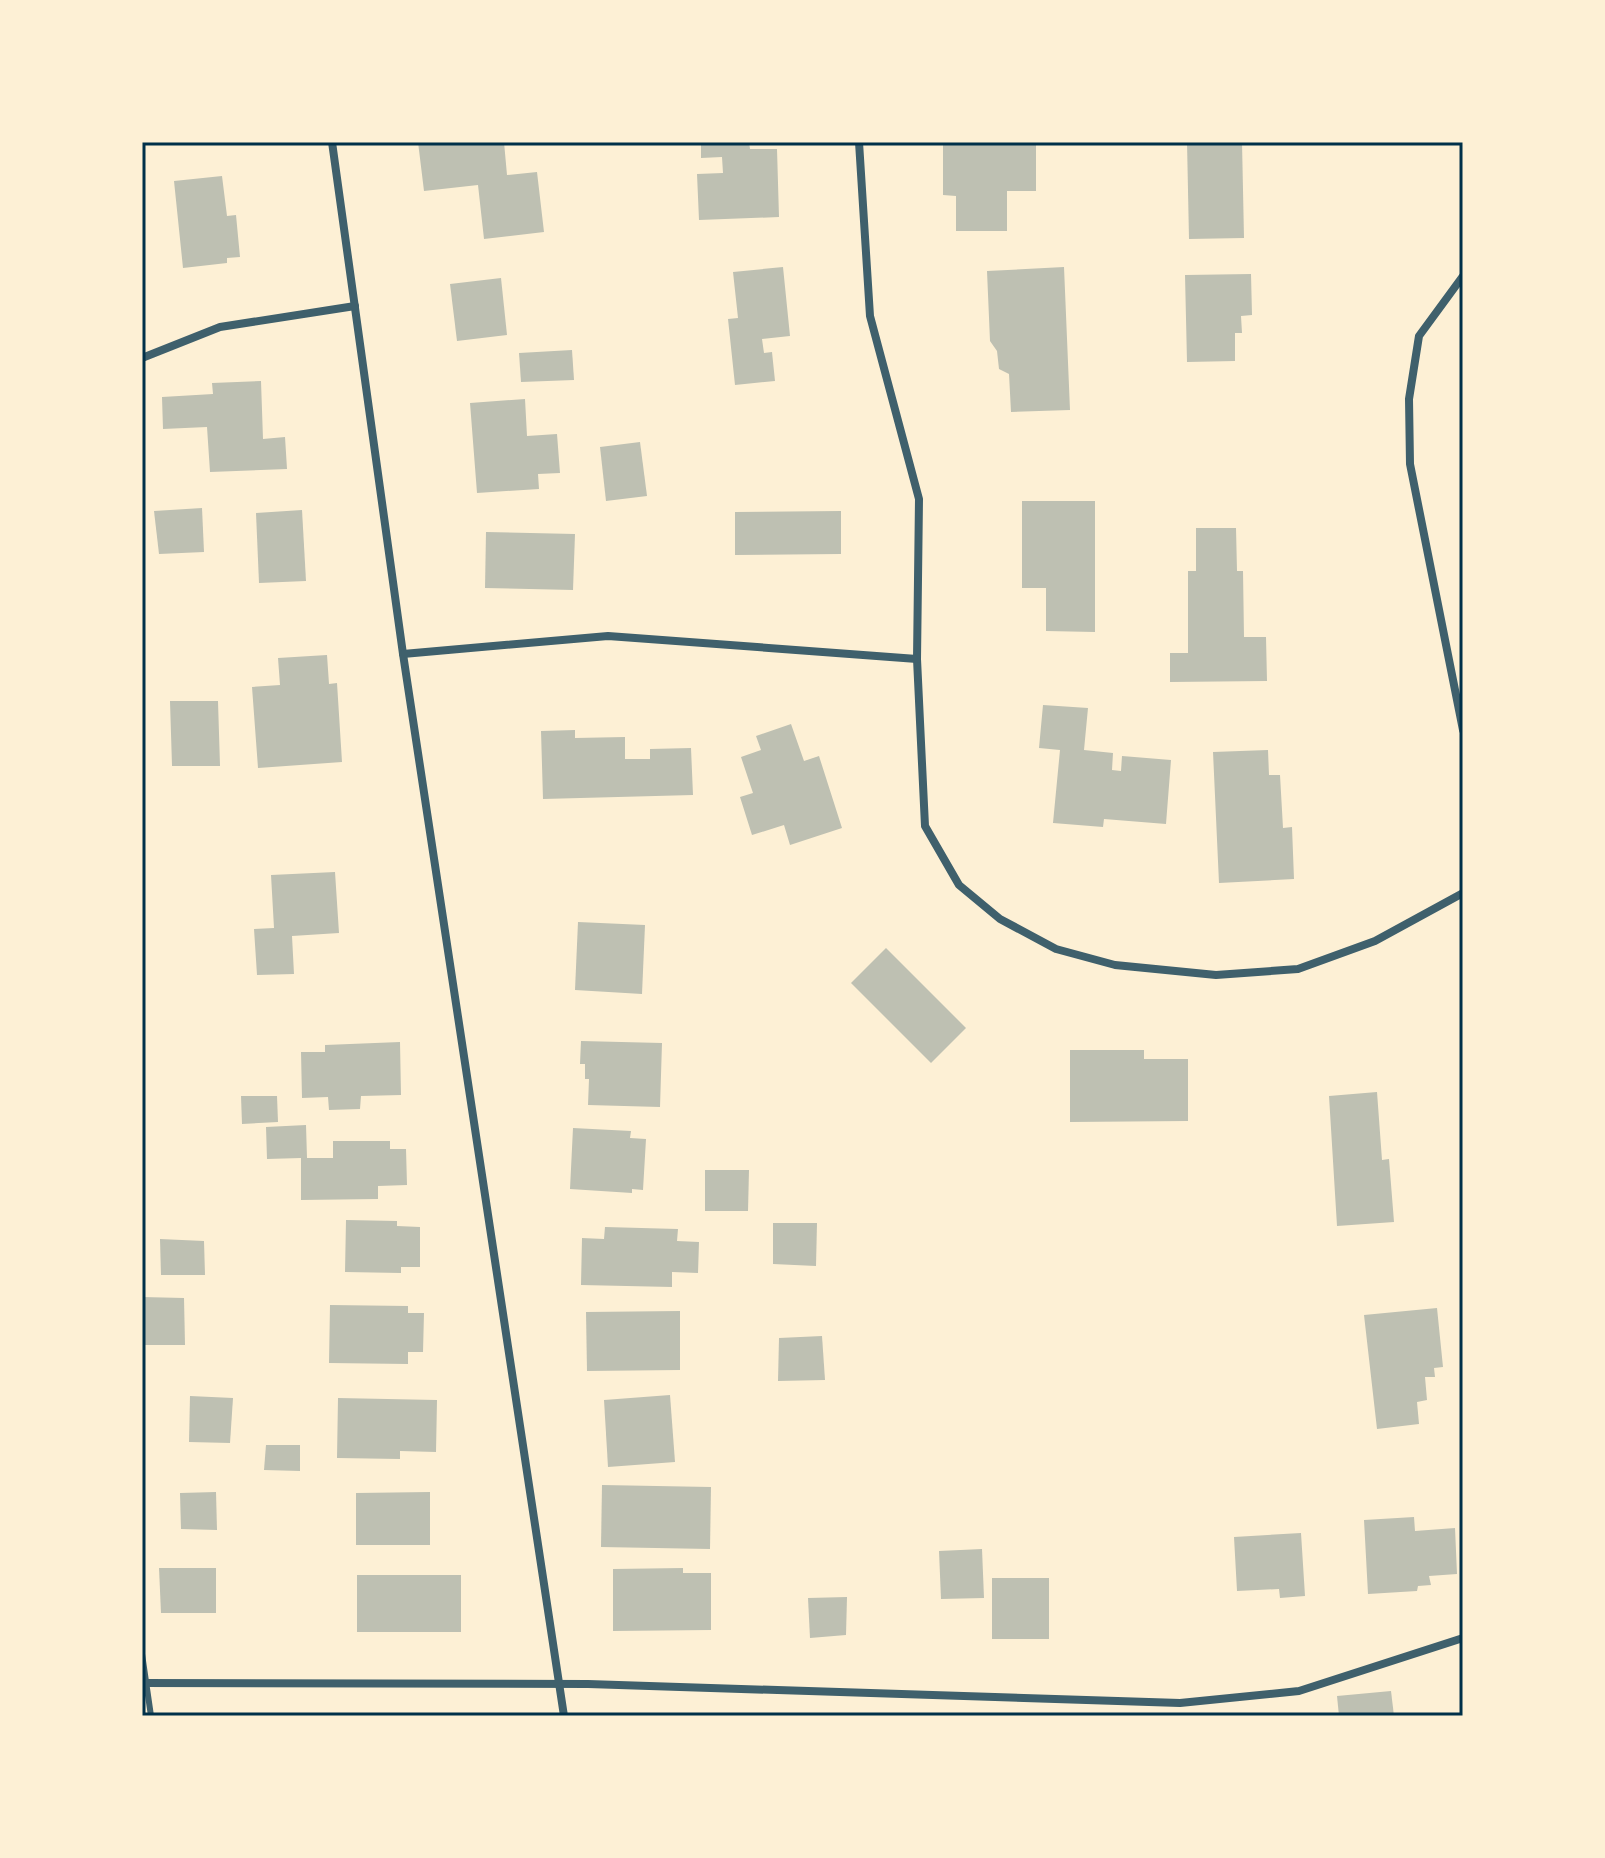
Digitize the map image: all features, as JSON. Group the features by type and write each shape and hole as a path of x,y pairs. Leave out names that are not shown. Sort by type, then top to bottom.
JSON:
{"street":[{"path":"332,142 403,654 564,1716"},
{"path":"859,142 870,316 919,499 917,659 925,826 959,885 1000,919 1056,949 1115,965 1216,975 1298,969 1375,941 1463,893"},
{"path":"1463,276 1419,336 1409,399 1410,464 1463,730"},
{"path":"142,358 220,327 355,306"},
{"path":"403,654 608,636 917,659"},
{"path":"144,1683 559,1683 1180,1703 1299,1691 1463,1638"}],"lane":[{"path":"142,1654 151,1716"}],"building":[{"path":"418,142 504,142 507,175 537,172 544,232 484,239 478,185 424,191"},
{"path":"701,142 749,142 750,149 777,149 779,217 699,220 697,174 723,173 722,157 701,158"},
{"path":"943,142 1036,142 1036,191 1007,191 1007,231 956,231 956,196 943,195"},
{"path":"1187,142 1242,142 1244,238 1189,239"},
{"path":"222,176 227,216 236,215 240,257 227,258 227,263 183,268 174,181"},
{"path":"783,267 790,336 762,339 764,353 772,352 775,381 735,385 728,319 738,318 733,272"},
{"path":"1064,267 1070,410 1011,412 1009,374 999,369 997,351 990,341 987,271"},
{"path":"1251,274 1252,315 1241,316 1242,333 1235,333 1235,361 1187,362 1185,275"},
{"path":"501,278 507,335 457,341 450,284"},
{"path":"572,350 574,380 521,382 519,353"},
{"path":"261,381 263,439 285,437 287,469 210,472 207,427 163,429 162,397 213,394 212,383"},
{"path":"525,399 527,436 557,434 560,473 538,474 539,489 477,493 470,403"},
{"path":"640,442 647,496 606,501 600,447"},
{"path":"1022,501 1095,501 1095,632 1046,631 1046,588 1022,588"},
{"path":"202,508 204,552 159,554 154,511"},
{"path":"302,510 306,581 259,583 256,513"},
{"path":"841,511 841,554 735,555 735,512"},
{"path":"1196,528 1236,528 1237,571 1243,571 1244,637 1266,637 1267,681 1170,682 1170,653 1188,653 1188,571 1196,571"},
{"path":"486,532 575,534 573,590 485,588"},
{"path":"327,655 329,684 337,683 342,762 258,768 252,687 280,685 278,658"},
{"path":"170,701 218,701 220,766 172,766"},
{"path":"1043,705 1088,708 1084,750 1113,753 1112,770 1121,771 1122,756 1171,760 1166,824 1104,819 1103,827 1053,823 1060,750 1039,748"},
{"path":"791,724 804,761 819,756 842,828 790,845 784,825 752,835 740,797 753,793 741,757 761,750 756,736"},
{"path":"575,730 575,738 625,737 625,759 650,759 650,749 691,748 693,795 543,799 541,731"},
{"path":"1268,750 1269,775 1280,775 1283,828 1292,827 1294,879 1219,883 1213,752"},
{"path":"335,872 339,933 292,936 294,974 257,975 254,929 274,928 271,875"},
{"path":"578,922 645,925 642,994 575,990"},
{"path":"886,948 966,1028 931,1063 851,983"},
{"path":"581,1041 662,1043 660,1107 588,1105 589,1079 585,1079 585,1064 580,1064"},
{"path":"400,1042 401,1095 361,1096 360,1109 329,1110 328,1097 302,1098 301,1052 325,1052 325,1045"},
{"path":"1070,1050 1144,1050 1144,1059 1188,1059 1188,1121 1070,1122"},
{"path":"1377,1092 1382,1160 1389,1159 1394,1222 1337,1226 1329,1096"},
{"path":"241,1096 277,1096 278,1122 242,1124"},
{"path":"306,1125 307,1158 333,1158 333,1141 390,1141 390,1149 406,1149 407,1185 378,1186 378,1199 301,1200 301,1158 267,1159 266,1127"},
{"path":"573,1128 631,1131 630,1138 646,1139 643,1190 632,1189 632,1193 570,1189"},
{"path":"705,1170 749,1170 748,1211 705,1211"},
{"path":"346,1220 397,1221 397,1226 420,1227 420,1267 401,1267 401,1273 345,1272"},
{"path":"773,1223 817,1223 816,1266 773,1264"},
{"path":"605,1227 678,1229 677,1241 699,1242 698,1273 672,1272 672,1287 581,1285 582,1238 604,1239"},
{"path":"160,1239 204,1241 205,1275 161,1275"},
{"path":"142,1297 184,1298 185,1345 142,1345"},
{"path":"330,1305 408,1306 408,1313 424,1313 423,1352 408,1352 408,1364 329,1363"},
{"path":"1437,1308 1443,1367 1434,1368 1435,1377 1425,1377 1427,1400 1417,1402 1419,1424 1377,1429 1364,1315"},
{"path":"680,1311 680,1370 587,1371 586,1312"},
{"path":"822,1336 825,1380 778,1381 779,1338"},
{"path":"670,1395 675,1462 608,1467 604,1400"},
{"path":"190,1396 233,1398 230,1443 189,1442"},
{"path":"338,1398 437,1400 436,1452 400,1451 400,1459 337,1458"},
{"path":"266,1445 300,1445 300,1471 264,1470"},
{"path":"602,1485 711,1487 710,1549 601,1547"},
{"path":"216,1492 217,1530 181,1529 180,1493"},
{"path":"430,1492 430,1545 356,1545 356,1493"},
{"path":"1414,1517 1415,1531 1455,1528 1457,1574 1429,1576 1431,1585 1418,1586 1417,1591 1368,1594 1364,1520"},
{"path":"1301,1533 1305,1596 1280,1598 1279,1589 1237,1591 1234,1537"},
{"path":"982,1549 984,1598 941,1599 939,1551"},
{"path":"159,1568 216,1568 216,1613 161,1613"},
{"path":"683,1568 683,1573 711,1573 711,1630 613,1631 613,1569"},
{"path":"357,1575 461,1575 461,1632 357,1632"},
{"path":"992,1578 1049,1578 1049,1639 992,1639"},
{"path":"847,1597 846,1635 810,1638 808,1598"},
{"path":"1391,1691 1394,1716 1339,1716 1337,1696"}]}
